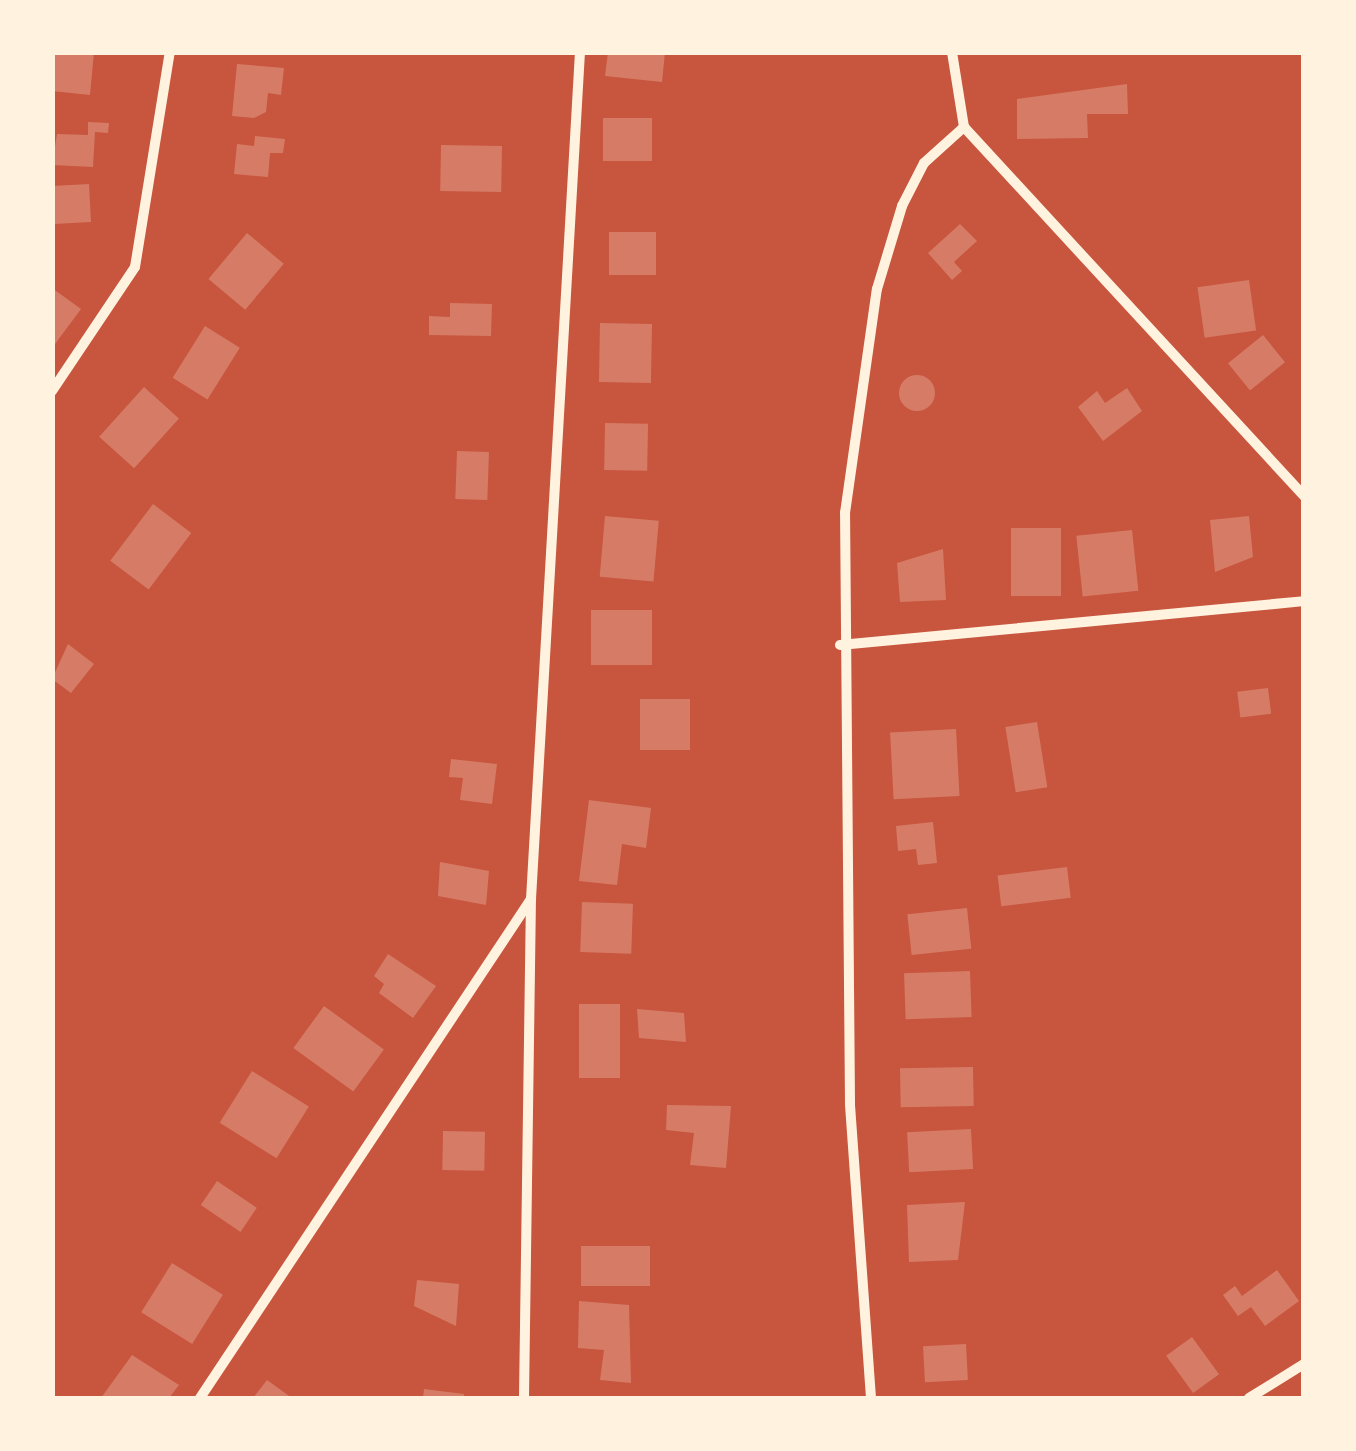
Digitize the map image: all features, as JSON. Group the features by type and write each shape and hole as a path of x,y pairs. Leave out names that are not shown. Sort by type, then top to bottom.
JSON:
{"street":[{"path":"52,392 135,267 170,52"},
{"path":"524,1398 531,900 580,52"},
{"path":"952,52 964,127 1304,496"},
{"path":"871,1398 850,1104 840,644 845,513 877,289 924,163 964,127"},
{"path":"840,644 1304,602"},
{"path":"200,1398 531,900"},
{"path":"1249,1398 1304,1364"}],"building":[{"path":"52,52 94,52 90,95 52,91"},
{"path":"608,52 665,52 662,82 605,76"},
{"path":"237,64 284,68 281,95 268,93 266,112 254,118 232,116"},
{"path":"1127,84 1128,114 1087,114 1088,138 1017,139 1017,99"},
{"path":"603,118 652,118 652,161 603,161"},
{"path":"88,122 109,123 108,133 95,132 93,167 52,165 57,134 88,135"},
{"path":"255,136 285,139 283,153 270,153 268,177 234,174 237,144 254,146"},
{"path":"441,145 502,146 501,192 440,191"},
{"path":"89,184 91,222 54,224 52,186"},
{"path":"960,224 977,241 954,262 962,271 952,280 928,253"},
{"path":"609,232 656,232 656,275 609,275"},
{"path":"247,233 284,264 245,310 208,279"},
{"path":"1249,280 1256,331 1205,338 1198,287"},
{"path":"52,288 81,309 55,344 52,342"},
{"path":"450,303 492,304 491,336 429,335 429,316 450,317"},
{"path":"600,323 652,324 651,383 599,382"},
{"path":"205,326 240,348 207,399 173,378"},
{"path":"1263,335 1285,362 1250,391 1228,363"},
{"path":"917,375 930,380 935,393 930,406 917,411 904,406 899,393 904,380"},
{"path":"144,387 179,418 134,468 99,437"},
{"path":"1127,388 1142,411 1103,441 1078,407 1097,391 1105,403"},
{"path":"605,423 648,424 647,471 604,470"},
{"path":"457,451 489,452 487,500 455,499"},
{"path":"153,504 191,533 149,590 110,561"},
{"path":"605,516 659,521 653,581 600,577"},
{"path":"1249,516 1253,557 1215,572 1210,520"},
{"path":"1011,528 1061,528 1061,596 1011,596"},
{"path":"1132,530 1138,591 1083,597 1076,536"},
{"path":"943,549 946,600 900,602 897,563"},
{"path":"591,610 652,610 652,665 591,665"},
{"path":"68,644 94,664 71,693 52,679"},
{"path":"1268,688 1271,714 1240,718 1237,692"},
{"path":"640,699 690,699 690,750 640,750"},
{"path":"1037,722 1047,787 1016,792 1005,727"},
{"path":"956,729 960,796 894,799 890,732"},
{"path":"451,759 497,764 492,804 460,800 463,778 449,777"},
{"path":"589,800 651,808 646,848 622,844 617,885 579,881"},
{"path":"933,822 937,863 918,865 916,849 898,851 896,826"},
{"path":"440,862 489,871 486,905 438,896"},
{"path":"1067,867 1071,898 1001,906 998,876"},
{"path":"582,902 633,904 631,954 580,952"},
{"path":"967,908 971,949 912,955 907,914"},
{"path":"388,954 436,986 413,1018 379,993 384,984 374,976"},
{"path":"970,971 972,1017 906,1019 904,973"},
{"path":"579,1004 620,1004 620,1078 579,1078"},
{"path":"324,1006 384,1049 353,1092 293,1048"},
{"path":"637,1009 684,1013 686,1042 639,1038"},
{"path":"973,1067 974,1106 901,1107 900,1068"},
{"path":"252,1071 309,1107 276,1158 220,1123"},
{"path":"667,1105 731,1106 726,1168 690,1165 694,1133 666,1130"},
{"path":"971,1129 973,1169 909,1172 907,1132"},
{"path":"443,1131 485,1132 484,1171 442,1170"},
{"path":"217,1181 257,1208 241,1232 201,1205"},
{"path":"965,1202 958,1260 909,1262 907,1205"},
{"path":"581,1246 650,1246 650,1286 581,1286"},
{"path":"172,1263 223,1295 192,1344 141,1312"},
{"path":"1277,1270 1299,1301 1265,1326 1251,1307 1238,1316 1223,1295 1235,1286 1242,1296"},
{"path":"417,1280 459,1284 456,1326 414,1306"},
{"path":"579,1301 629,1305 631,1383 600,1380 604,1350 578,1348"},
{"path":"1192,1337 1219,1374 1193,1393 1166,1356"},
{"path":"966,1344 968,1380 925,1382 923,1346"},
{"path":"132,1355 179,1385 169,1398 101,1398"},
{"path":"267,1380 292,1398 253,1398"},
{"path":"424,1389 464,1394 464,1398 423,1398"}]}
